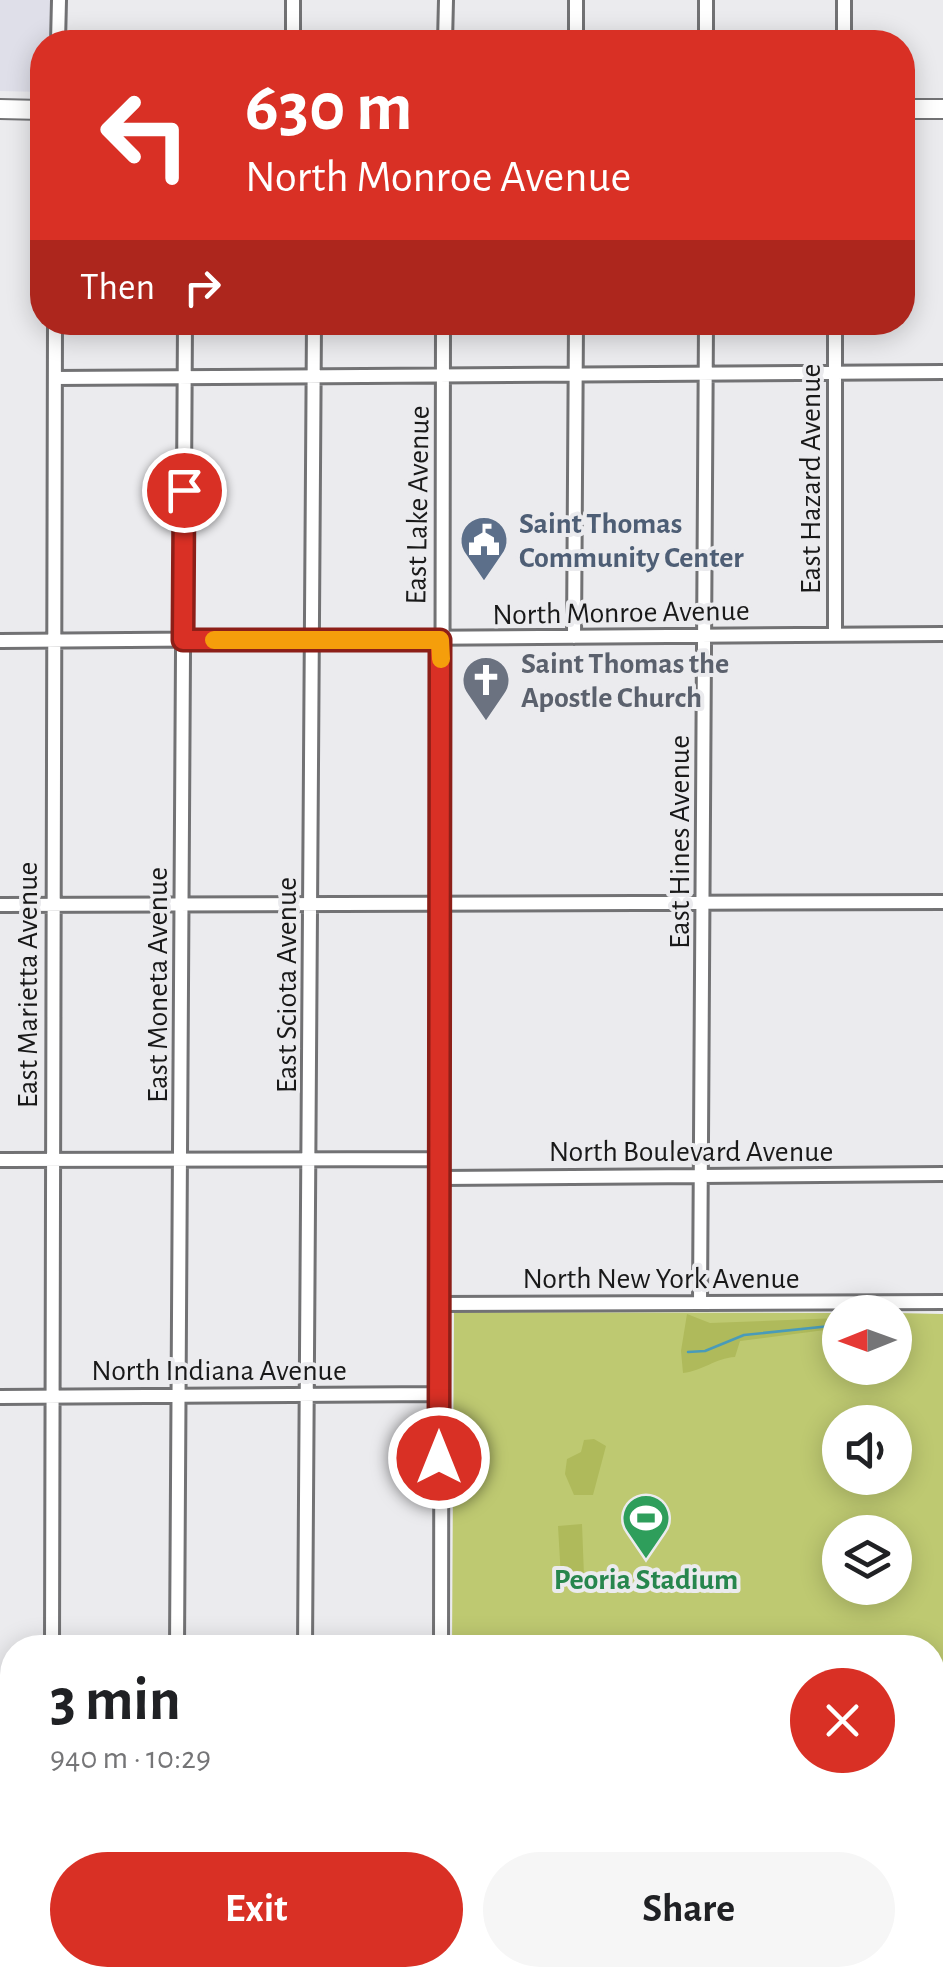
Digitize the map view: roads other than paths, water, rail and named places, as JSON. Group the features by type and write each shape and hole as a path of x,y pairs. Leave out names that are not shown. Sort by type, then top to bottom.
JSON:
{"main road":[{"path":"0,109 30,110"},
{"path":"915,109 943,109"}],"street":[{"path":"58,30 59,0"},
{"path":"293,30 294,0"},
{"path":"445,30 446,0"},
{"path":"576,0 576,30"},
{"path":"706,0 706,30"},
{"path":"844,0 844,30"},
{"name":"East Marietta Avenue","path":"52,1635 55,335"},
{"name":"East Moneta Avenue","path":"177,1635 185,335"},
{"name":"East Sciota Avenue","path":"305,1635 314,335"},
{"name":"East Lake Avenue","path":"441,1635 438,1394 443,335"},
{"path":"574,637 576,335"},
{"name":"East Hines Avenue","path":"700,1302 706,335"},
{"name":"East Hazard Avenue","path":"835,335 835,634"},
{"path":"54,378 943,372"},
{"name":"North Monroe Avenue","path":"0,641 943,634"},
{"path":"0,905 943,902"},
{"path":"0,1160 440,1160"},
{"name":"North Boulevard Avenue","path":"440,1178 943,1174"},
{"name":"North New York Avenue","path":"439,1304 943,1302"},
{"name":"North Indiana Avenue","path":"0,1397 438,1394"}],"waterway":[{"path":"688,1352 705,1351 744,1335 822,1327"}],"place":[{"name":"Saint Thomas Community Center","path":"484,582"},
{"name":"Saint Thomas the Apostle Church","path":"486,722"},
{"name":"Peoria Stadium","path":"646,1560"}]}
